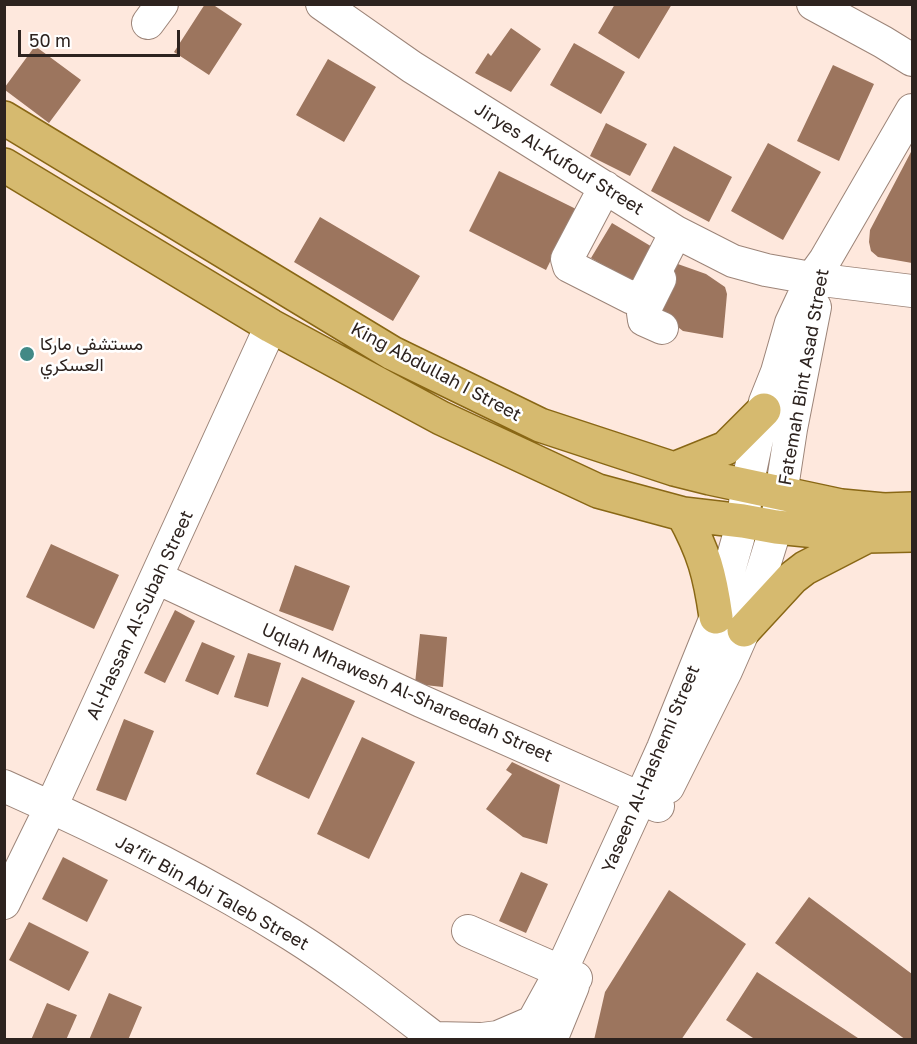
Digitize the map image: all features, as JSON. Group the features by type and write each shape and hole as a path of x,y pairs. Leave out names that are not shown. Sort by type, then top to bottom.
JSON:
{"main road":[{"name":"King Abdullah I Street","path":"4,118 392,353 540,425 674,470 841,506 884,510 912,509"},
{"name":"King Abdullah I Street","path":"4,165 272,326 441,418 598,492 683,514 776,527 867,536 912,535"},
{"path":"674,470 726,448 764,410"},
{"path":"683,514 696,538 730,623 805,568 867,536"}],"street":[{"name":"Jiryes Al-Kufouf Street","path":"322,4 412,67 678,233 733,261 766,270 820,273 912,291"},
{"path":"813,4 912,60"},
{"name":"Fatemah Bint Asad Street","path":"747,486 764,410 791,323 912,110"},
{"path":"605,187 567,259 569,266 632,298 645,292 678,233"},
{"path":"662,328 644,320 643,313 678,233"},
{"name":"Fatemah Bint Asad Street","path":"782,494 791,429 820,273"},
{"name":"Al-Hassan Al-Subah Street","path":"4,903 51,807 272,326"},
{"name":"Yaseen Al-Hashemi Street","path":"536,1034 568,975 650,802 726,671 747,486"},
{"name":"Yaseen Al-Hashemi Street","path":"730,623 776,527 782,494"},
{"name":"Uqlah Mhawesh Al-Shareedah Street","path":"157,578 421,701 650,802"},
{"name":"Ja’fir Bin Abi Taleb Street","path":"4,786 187,875 261,917 345,971 436,1039"},
{"path":"468,931 568,975"},
{"path":"436,1039 482,1039 536,1034"}],"building":[{"path":"205,4 212,4 242,24 209,75 174,52"},
{"path":"615,4 672,4 639,59 598,33"},
{"path":"511,28 541,49 511,92 475,73 488,53 491,56"},
{"path":"574,43 625,72 601,114 550,85"},
{"path":"35,46 81,80 49,123 5,90"},
{"path":"328,59 376,87 344,142 296,115"},
{"path":"833,65 874,84 839,161 797,141"},
{"path":"606,123 647,144 630,176 590,156"},
{"path":"768,143 821,172 783,240 731,211"},
{"path":"674,146 732,177 709,222 651,191"},
{"path":"912,150 912,263 878,257 871,251 869,242 870,230"},
{"path":"499,171 576,209 546,270 469,231"},
{"path":"320,217 420,276 393,321 294,262"},
{"path":"612,223 659,251 638,286 591,258"},
{"path":"675,263 706,274 725,287 727,294 723,338 683,331 656,310"},
{"path":"51,544 119,575 94,629 26,597"},
{"path":"295,565 350,586 333,631 279,611"},
{"path":"175,610 195,621 165,683 144,673"},
{"path":"420,634 447,637 443,687 415,684"},
{"path":"202,642 235,656 218,695 185,681"},
{"path":"248,653 281,663 268,707 234,697"},
{"path":"302,677 355,701 309,799 256,774"},
{"path":"124,719 154,731 126,801 96,790"},
{"path":"362,737 415,762 369,859 317,834"},
{"path":"512,762 560,785 547,844 523,837 486,809 512,774 506,770"},
{"path":"63,857 108,880 87,922 42,899"},
{"path":"521,872 548,884 526,933 499,921"},
{"path":"669,890 746,944 681,1040 594,1040 605,992"},
{"path":"809,897 912,974 912,1040 906,1040 775,943"},
{"path":"29,922 89,952 69,991 9,960"},
{"path":"757,972 861,1040 756,1040 726,1020"},
{"path":"109,993 142,1007 128,1040 89,1040"},
{"path":"47,1003 77,1015 66,1040 31,1040"}],"place":[{"name":"مستشفى ماركا العسكري","path":"27,354"}]}
